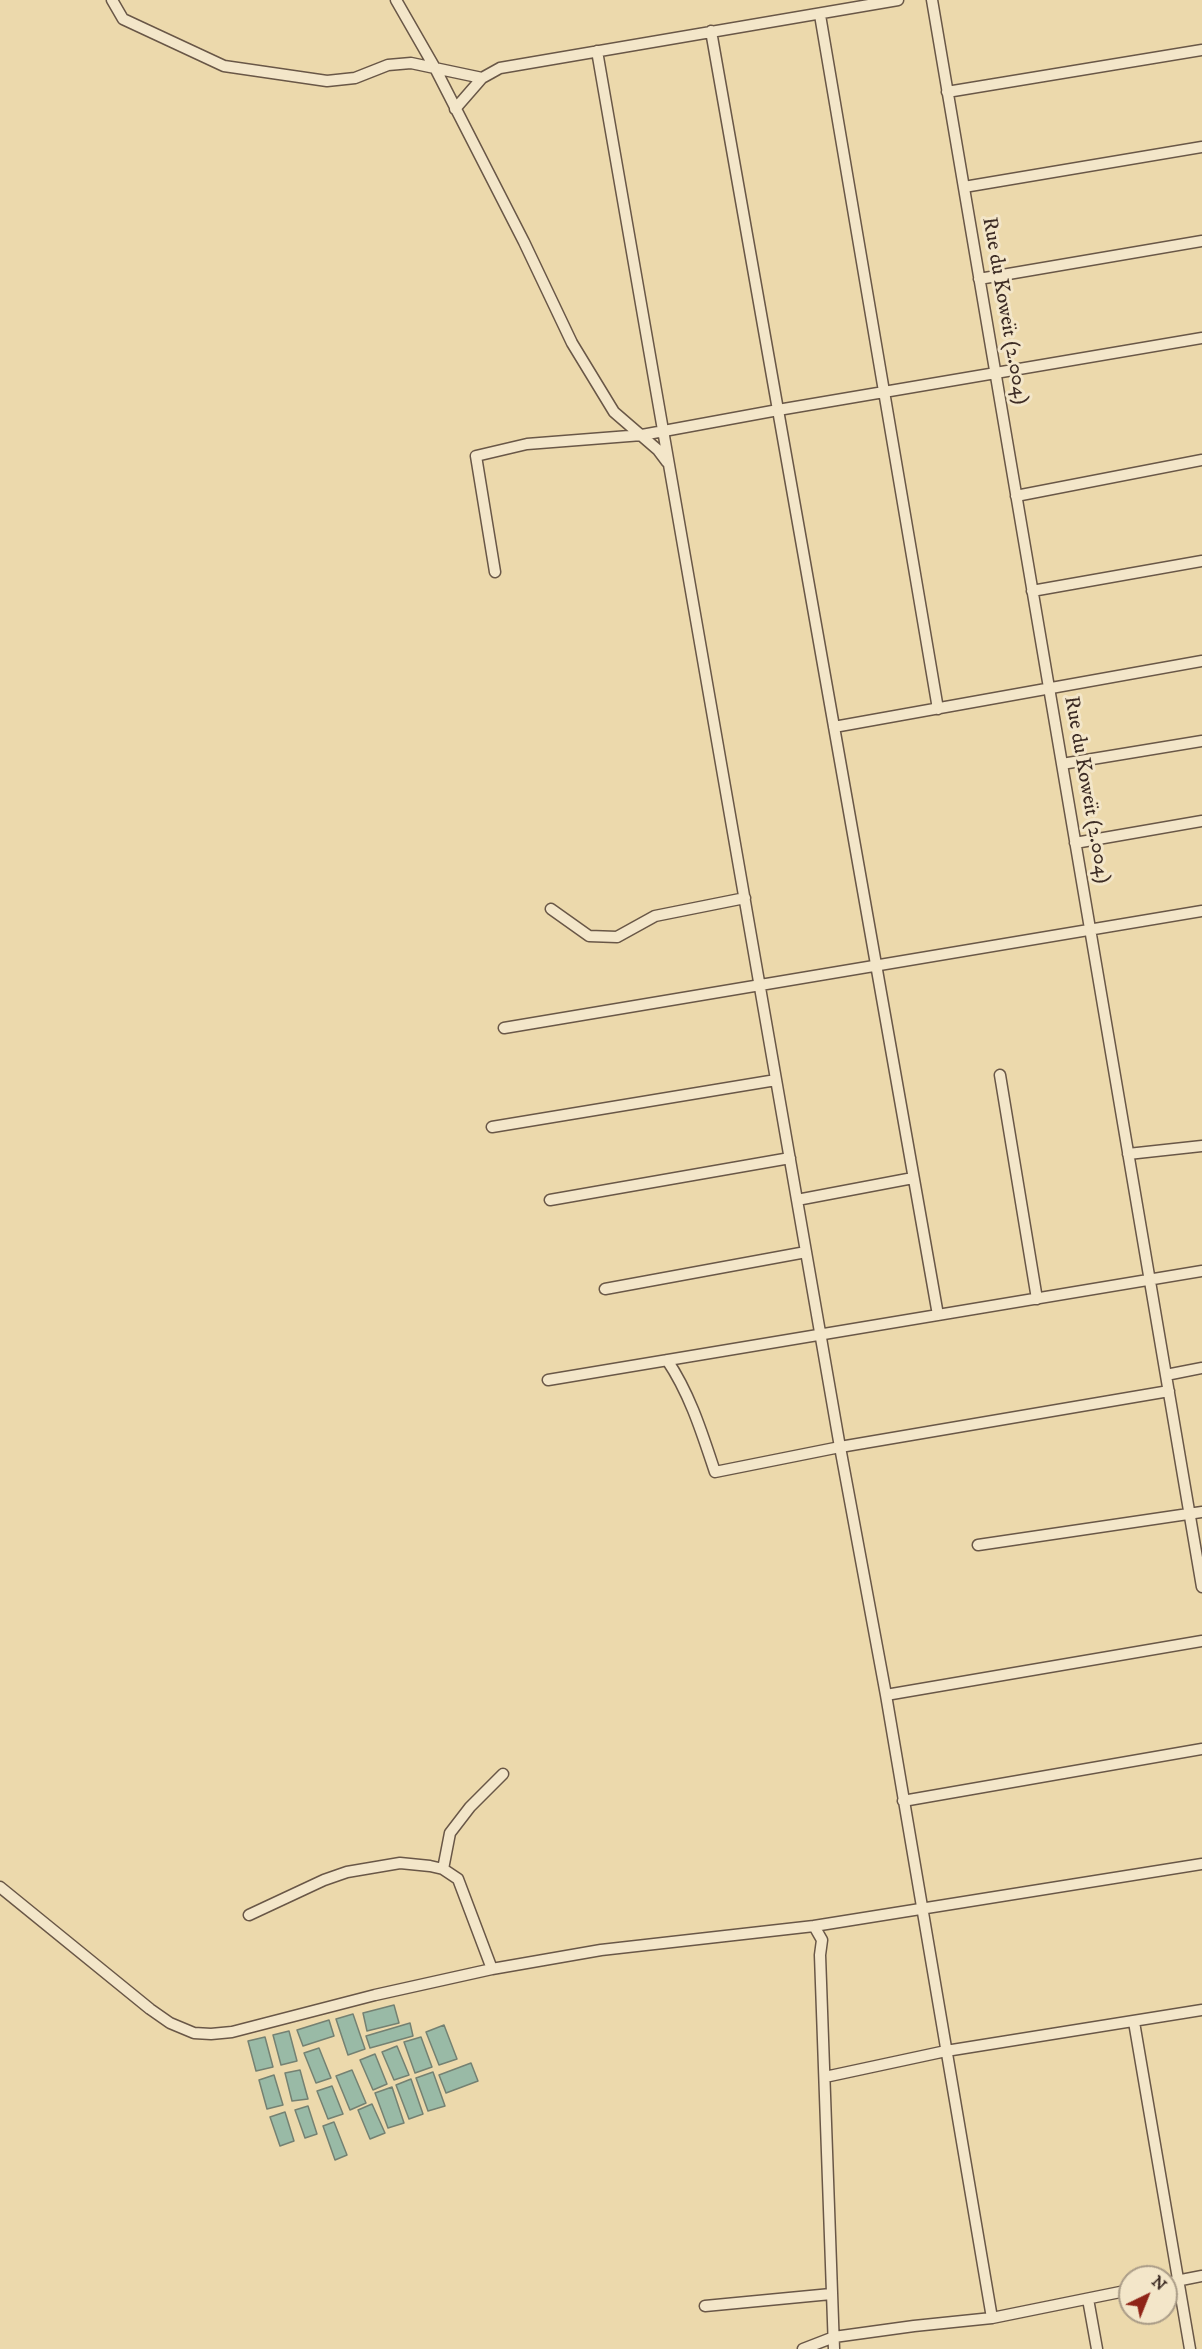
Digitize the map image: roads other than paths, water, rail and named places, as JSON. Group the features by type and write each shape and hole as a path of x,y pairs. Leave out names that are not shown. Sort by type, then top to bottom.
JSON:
{"street":[{"path":"112,0 123,19 224,66 327,81 355,78 378,68 402,63 482,78"},
{"path":"396,0 435,68 524,242 572,343 614,412 658,450 669,465"},
{"path":"455,109 482,78 500,68 898,0"},
{"name":"Rue du Koweït (2.004)","path":"932,0 1202,1587"},
{"path":"820,15 938,709"},
{"path":"711,32 938,1315"},
{"path":"947,92 1202,50"},
{"path":"597,51 840,1448 886,1695 992,2318"},
{"path":"963,187 1202,147"},
{"path":"979,279 1202,242"},
{"path":"495,572 476,456 527,444 642,435 1202,338"},
{"path":"1016,496 1202,460"},
{"path":"1032,591 1202,561"},
{"path":"834,727 1202,661"},
{"path":"1062,764 1202,741"},
{"path":"1075,843 1202,821"},
{"path":"551,909 589,936 617,937 656,916 745,898"},
{"path":"504,1028 1202,911"},
{"path":"1000,1075 1037,1299"},
{"path":"492,1127 776,1080"},
{"path":"1128,1154 1202,1146"},
{"path":"550,1200 790,1158"},
{"path":"797,1200 913,1178"},
{"path":"605,1289 807,1252"},
{"path":"548,1380 1202,1271"},
{"path":"667,1360 680,1379 696,1416 715,1472 1168,1391"},
{"path":"1166,1375 1202,1368"},
{"path":"978,1545 1202,1512"},
{"path":"886,1695 1202,1641"},
{"path":"903,1801 1202,1749"},
{"path":"443,1869 450,1833 470,1806 503,1774"},
{"path":"249,1915 324,1880 347,1872 400,1863 443,1869 458,1879 492,1970"},
{"path":"0,1887 170,2023 194,2033 211,2034 232,2032 375,1995 601,1950 814,1926 1202,1864"},
{"path":"814,1926 822,1940 820,1955 834,2349"},
{"path":"825,2077 946,2051 1202,2010"},
{"path":"1134,2022 1175,2265"},
{"path":"1190,2349 1178,2281 1202,2276"},
{"path":"803,2349 834,2337 992,2318 1118,2293"},
{"path":"705,2306 831,2295"},
{"path":"1089,2299 1097,2349"}]}
